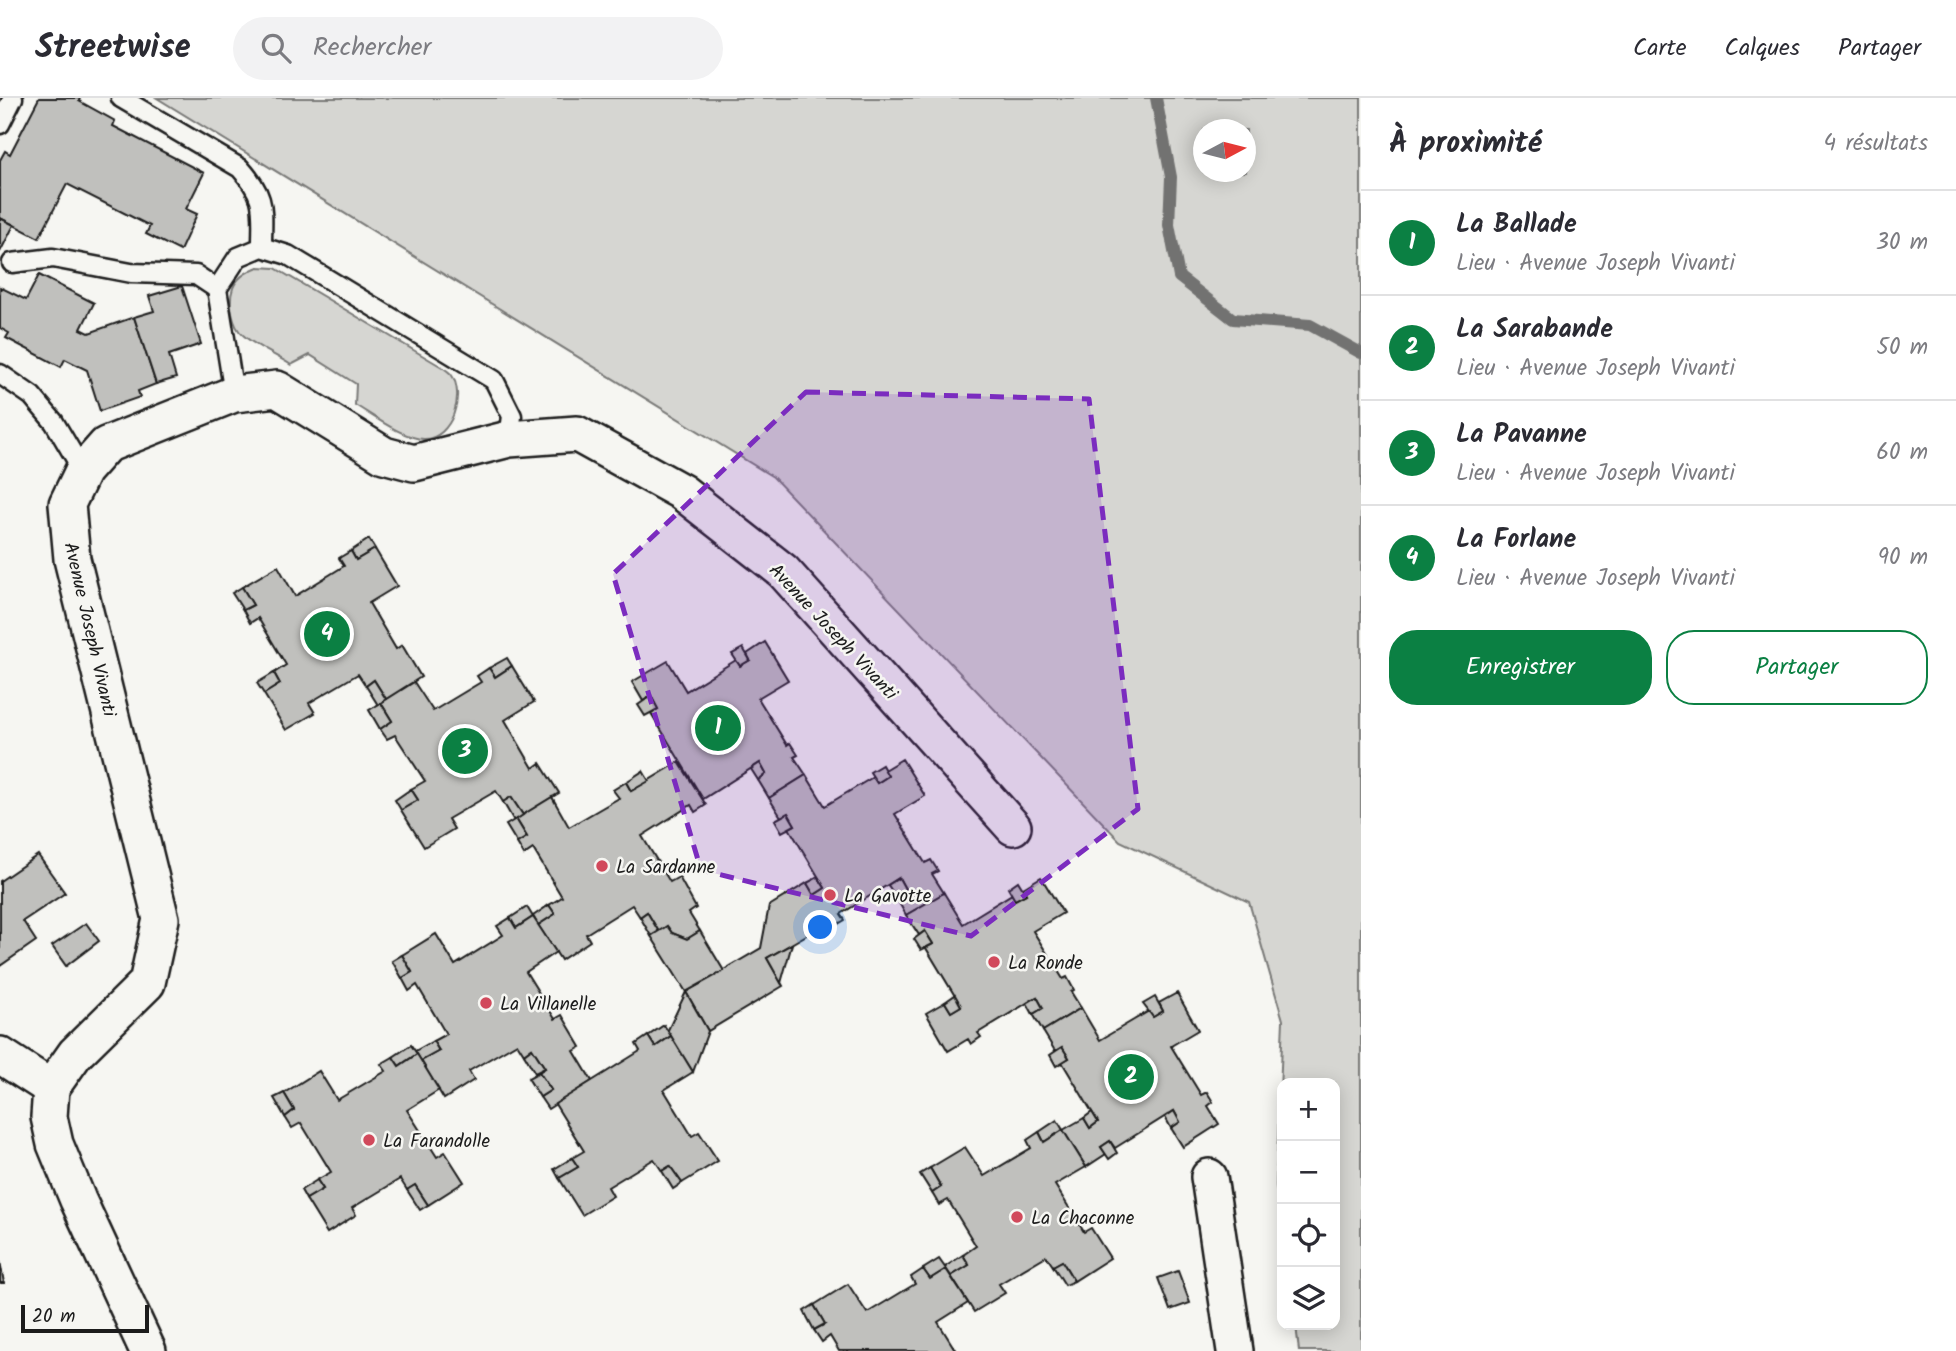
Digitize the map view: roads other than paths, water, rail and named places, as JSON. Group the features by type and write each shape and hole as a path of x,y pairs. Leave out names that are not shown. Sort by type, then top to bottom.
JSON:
{"street":[{"name":"Avenue Joseph Vivanti","path":"51,1088 75,1054 147,983 161,919 72,559 67,504 83,471 106,445 234,394 277,390 384,455 415,463 509,439 578,434 682,492 783,571 1013,827"},
{"path":"0,1055 51,1088 49,1117 55,1144 148,1351"},
{"path":"1209,1177 1235,1351"}],"lane":[{"path":"0,124 13,98"},
{"path":"121,98 240,168 256,185 262,207 262,247"},
{"path":"234,394 217,289 238,257 262,247 288,255 494,380 512,416 509,439"},
{"path":"12,263 53,258 131,272 196,275 217,289"},
{"path":"0,374 32,396 54,422 83,471"}],"waterway":[{"path":"1156,98 1171,177 1169,225 1179,277 1233,319 1310,325 1361,353"}],"place":[{"name":"La Forlane","path":"327,634"},
{"name":"La Ballade","path":"718,728"},
{"name":"La Pavanne","path":"465,751"},
{"name":"La Sardanne","path":"602,866"},
{"name":"La Gavotte","path":"830,895"},
{"name":"La Ronde","path":"994,962"},
{"name":"La Villanelle","path":"486,1003"},
{"name":"La Sarabande","path":"1131,1077"},
{"name":"La Farandolle","path":"369,1140"},
{"name":"La Chaconne","path":"1017,1217"}]}
